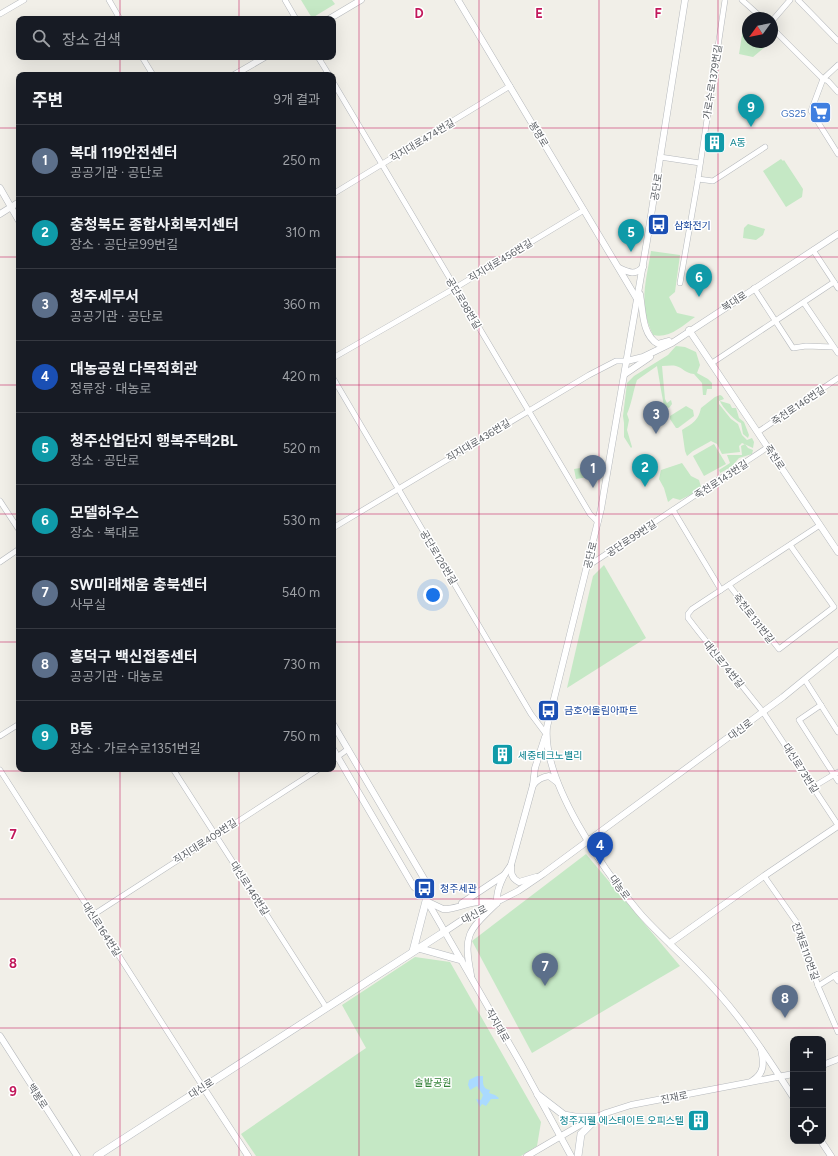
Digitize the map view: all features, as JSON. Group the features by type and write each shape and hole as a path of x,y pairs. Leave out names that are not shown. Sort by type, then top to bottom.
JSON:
{"main road":[{"path":"424,898 416,950 461,960"},
{"name":"대신로","path":"96,1156 444,932"},
{"path":"538,1095 564,1115 575,1117 598,1117"},
{"path":"578,1156 581,1134 598,1117"}],"street":[{"path":"0,14 24,0"},
{"path":"109,0 118,16"},
{"path":"285,0 294,16"},
{"path":"334,16 361,0"},
{"name":"봉명로","path":"458,0 637,299"},
{"name":"공단로","path":"497,903 496,895 511,865 533,785 535,768 546,734 598,522 643,267 685,0"},
{"name":"가로수로1379번길","path":"680,283 698,178 725,0"},
{"path":"742,0 755,12"},
{"path":"778,14 790,0"},
{"path":"798,0 838,41"},
{"path":"778,34 838,92"},
{"path":"144,60 151,72"},
{"path":"239,72 260,60"},
{"path":"320,60 327,72"},
{"path":"838,65 823,79 811,111 838,154"},
{"name":"직지대로474번길","path":"336,192 510,86"},
{"name":"공단로98번길","path":"336,87 590,514 598,522"},
{"path":"832,145 838,141"},
{"path":"698,178 713,181 765,147"},
{"path":"660,157 700,163"},
{"path":"0,188 16,215"},
{"path":"0,214 16,204"},
{"name":"직지대로456번길","path":"336,356 455,288 584,210"},
{"name":"복대로","path":"627,361 643,357 674,341 838,234"},
{"path":"813,250 838,288"},
{"path":"619,268 626,272 633,273 638,272 643,267"},
{"path":"712,363 776,322 834,282"},
{"path":"639,288 649,337 658,344 674,341"},
{"path":"754,288 793,348 806,346 833,347"},
{"path":"804,303 838,354"},
{"name":"죽천로","path":"689,330 838,552"},
{"path":"625,374 674,341"},
{"name":"직지대로436번길","path":"336,526 528,410 616,361 627,361"},
{"name":"죽천로146번길","path":"758,432 838,378"},
{"name":"공단로126번길","path":"336,383 531,714 546,734"},
{"name":"죽천로143번길","path":"673,510 768,447"},
{"path":"0,501 16,525"},
{"path":"673,510 721,590"},
{"name":"공단로99번길","path":"588,566 673,510"},
{"name":"죽천로131번길","path":"688,614 692,609 820,525"},
{"name":"죽천로131번길","path":"729,585 779,649 834,607 790,545"},
{"path":"0,562 16,551"},
{"name":"대신로74번길","path":"688,614 688,618 698,631 764,712"},
{"name":"대신로","path":"444,932 465,918 518,891 543,874 764,712 838,652"},
{"path":"804,680 838,732"},
{"path":"821,705 798,720 836,773 838,781"},
{"name":"대신로73번길","path":"764,712 838,826 764,876"},
{"path":"0,736 16,726"},
{"name":"직지대로","path":"336,729 426,882 424,898"},
{"name":"대농로","path":"546,734 549,757 565,800 588,840 638,911 719,994 760,1046 790,1092"},
{"path":"336,757 348,749"},
{"name":"직지대로","path":"336,760 414,887 424,898 461,960 571,1156"},
{"name":"대신로164번길","path":"0,770 203,1087"},
{"name":"대신로146번길","path":"175,772 326,1007"},
{"name":"직지대로409번길","path":"93,915 314,772"},
{"path":"813,787 836,773"},
{"path":"533,785 537,780 544,776 549,776 559,783"},
{"path":"511,865 511,874 514,880 519,882 543,874"},
{"path":"455,908 506,874"},
{"path":"670,943 764,876"},
{"name":"진재로110번길","path":"764,876 797,923 818,986 838,1032"},
{"path":"424,898 443,908 455,908 475,902 486,901 497,903"},
{"path":"471,979 468,956 468,936 475,924 497,903"},
{"path":"818,986 836,975"},
{"name":"진재로110번길","path":"836,975 838,981"},
{"name":"백봉로","path":"0,1036 77,1156"},
{"path":"751,1082 759,1076 763,1070 764,1060 760,1046"},
{"path":"826,1063 838,1059"},
{"name":"진재로","path":"527,1156 580,1125 632,1105 790,1075"},
{"path":"203,1087 248,1156"},
{"path":"823,1144 831,1156"}],"green space":[{"path":"301,0 332,0 335,4 315,16 311,16"},
{"path":"742,35 742,48 764,48 753,57 739,54"},
{"path":"781,159 783,161 784,160 803,189 802,197 786,207 763,171"},
{"path":"748,224 765,229 763,235 756,240 743,238 744,228"},
{"path":"651,251 680,255 675,292 669,297 677,313 695,317 675,331 659,336 653,335 648,324 644,303 645,283"},
{"path":"676,346 685,347 696,352 700,365 697,373 712,383 712,389 707,389 706,395 703,395 702,383 694,374 688,373 676,366 662,366 665,399 667,403 671,400 672,404 669,408 664,406 657,366 637,380 627,414 629,420 627,430 631,448 624,437 623,416 627,383 634,376 668,355"},
{"path":"720,395 724,399 719,401 719,404 731,419 738,424 742,435 747,440 752,438 754,442 753,448 742,443 739,446 740,452 722,454 717,444 711,441 687,456 682,430 694,421 701,408"},
{"path":"720,401 730,404 732,408 736,408 739,418 744,422 749,435 748,438 743,434 741,423 729,414"},
{"path":"686,406 693,410 694,416 676,428 670,419 670,416"},
{"path":"714,444 726,464 704,476 693,456"},
{"path":"745,444 748,448 753,450 752,454 739,458 731,467 720,473 719,470 730,463 727,455 742,455 741,446"},
{"path":"682,463 691,476 699,480 701,487 698,491 680,500 673,498 668,502 664,488 659,479 661,470"},
{"path":"598,465 600,475 576,479 574,469"},
{"path":"604,565 646,638 567,688 593,576"},
{"path":"586,854 680,966 532,1053 472,941"},
{"name":"솔밭공원","path":"415,957 450,962 541,1122 537,1146 521,1156 256,1156 241,1134 366,1048 342,1005"}],"water":[{"path":"477,1076 483,1076 484,1087 490,1090 489,1093 499,1098 491,1099 486,1106 482,1104 480,1107 476,1099 481,1100 483,1095 477,1086 470,1090 468,1085 469,1080"}],"place":[{"name":"GS25","path":"821,113"},
{"name":"B동","path":"751,127"},
{"name":"A동","path":"715,142"},
{"name":"삼화전기","path":"659,225"},
{"name":"청주산업단지 행복주택2BL","path":"631,252"},
{"name":"모델하우스","path":"699,297"},
{"name":"청주세무서","path":"656,434"},
{"name":"충청북도 종합사회복지센터","path":"645,487"},
{"name":"복대 119안전센터","path":"593,488"},
{"name":"금호어울림아파트","path":"548,710"},
{"name":"세중테크노밸리","path":"503,755"},
{"name":"대농공원 다목적회관","path":"600,865"},
{"name":"청주세관","path":"425,888"},
{"name":"SW미래채움 충북센터","path":"545,986"},
{"name":"흥덕구 백신접종센터","path":"785,1018"},
{"name":"청주지웰 에스테이트 오피스텔","path":"699,1120"}]}
